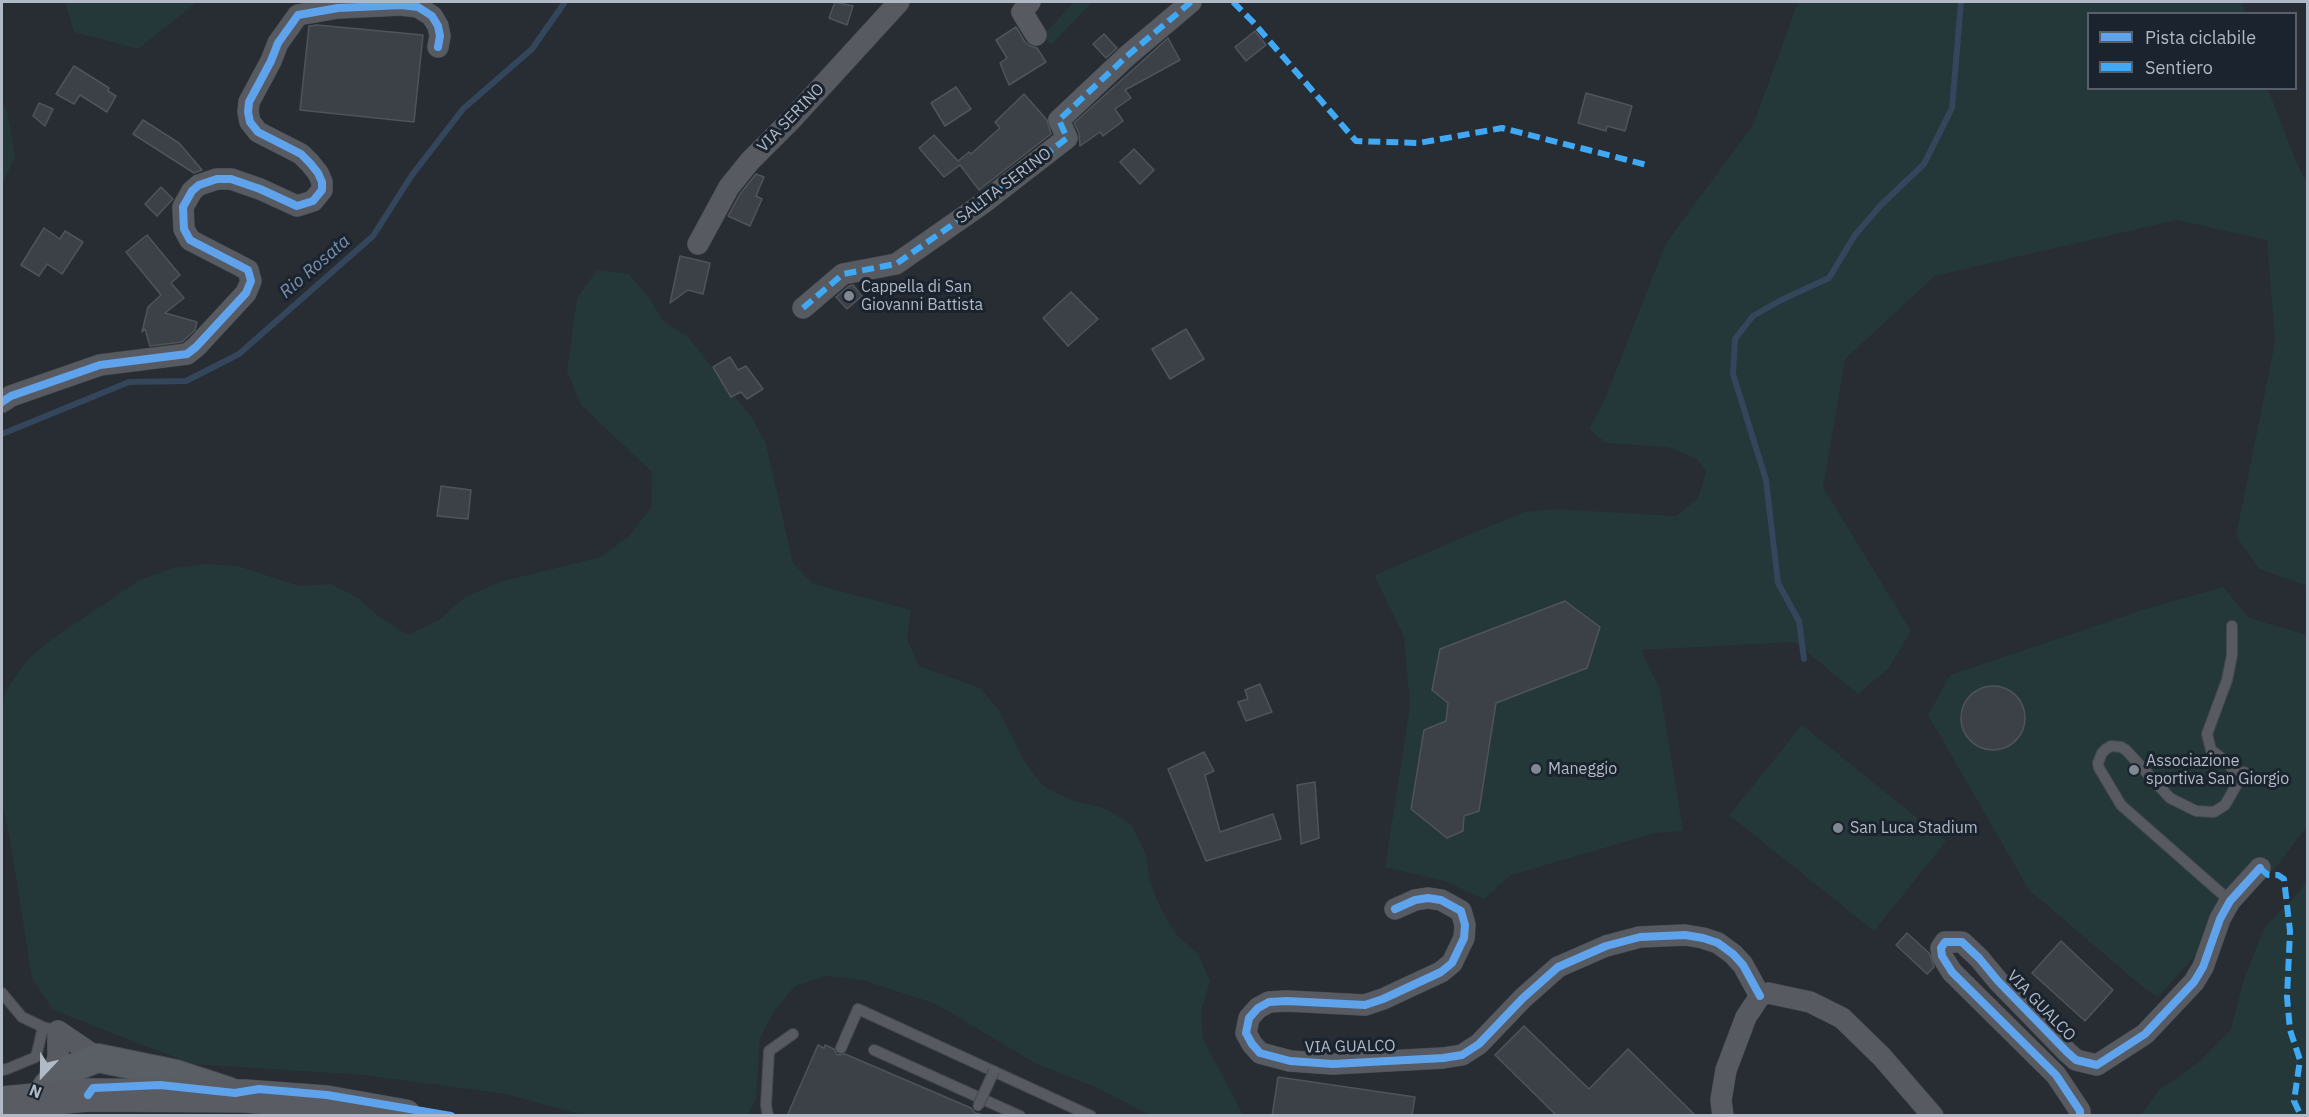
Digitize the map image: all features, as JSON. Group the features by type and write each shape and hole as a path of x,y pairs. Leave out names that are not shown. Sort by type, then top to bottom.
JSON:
{"main road":[{"path":"2,1103 88,1095 244,1096 326,1102 405,1116"}],"street":[{"name":"VIA SERINO","path":"698,244 729,187 750,161 792,119 898,2"},
{"path":"1030,2 1022,12 1036,35"},
{"name":"SALITA SERINO","path":"802,308 843,274 896,264 981,204 1067,138 1059,120 1127,56 1191,2"},
{"path":"2,402 11,396 100,365 187,354 246,293 251,281 248,270 239,263 190,240 183,229 183,207 192,191 217,178 231,179 260,189 297,206 314,201 322,190 318,172 310,163 301,154 258,132 250,122 248,112 249,102 279,43 298,15 316,10 348,7 418,8 432,16 438,26 440,36 438,47"},
{"name":"VIA GUALCO","path":"2080,1116 2080,1111 2056,1075 1952,972 1942,956 1941,948 1945,942 1962,942 2067,1052 2076,1060 2097,1065 2145,1034 2194,982 2203,967 2220,919 2230,902 2259,868"},
{"name":"VIA GUALCO","path":"1395,909 1415,900 1428,898 1441,900 1461,911 1465,924 1464,938 1452,963 1441,972 1365,1005 1269,1002 1258,1008 1249,1018 1246,1033 1260,1053 1290,1061 1333,1064 1443,1058 1462,1054 1479,1044 1523,998 1558,967 1606,946 1640,937 1686,935 1718,943 1743,965 1760,996"},
{"path":"1723,1116 1721,1100 1726,1070 1746,1017 1760,996 1768,993 1810,1002 1842,1018 1882,1058 1933,1116"},
{"path":"50,1029 98,1058 176,1074 244,1096"},
{"path":"40,1100 58,1058 50,1029"},
{"path":"40,1100 70,1069 98,1058"}],"lane":[{"path":"2230,902 2121,805 2098,763 2102,753 2110,746 2121,747 2170,798 2196,811 2214,812 2224,805 2242,776 2211,750 2206,734 2227,681 2232,655 2232,626"},
{"path":"2,993 22,1017 50,1029 36,1057 2,1070"},
{"path":"841,1048 858,1009 1091,1116"},
{"path":"768,1116 766,1105 769,1052 793,1034"},
{"path":"874,1050 1020,1116"},
{"path":"978,1106 994,1071"}],"shaded area":[{"path":"65,2 197,2 138,49 74,32"},
{"path":"1074,2 1092,2 1051,45 1042,36"},
{"path":"1798,2 2242,2 2245,12 2087,12 2087,90 2268,90 2297,164 2307,183 2307,586 2259,569 2236,536 2275,342 2267,240 2176,220 1935,276 1845,359 1823,487 1911,631 1888,669 1858,694 1795,642 1641,650 1660,689 1683,831 1656,833 1511,875 1484,899 1444,881 1385,867 1410,706 1404,637 1374,575 1524,512 1555,509 1676,516 1698,498 1706,472 1697,459 1669,447 1606,443 1589,429 1605,399 1666,243 1753,125"},
{"path":"2,103 7,111 15,157 2,185"},
{"path":"597,270 629,274 648,296 663,321 689,338 752,418 766,444 793,563 813,584 911,610 907,639 919,666 980,688 999,710 1025,762 1043,786 1071,800 1104,808 1131,824 1145,852 1150,882 1161,909 1176,934 1198,954 1210,981 1201,1011 1203,1039 1243,1115 1149,1115 1102,1090 1035,1063 936,1004 862,980 827,976 795,986 774,1011 760,1038 756,1098 748,1115 583,1115 506,1094 364,1075 192,1064 53,1010 32,978 2,802 2,702 7,689 26,661 52,639 140,580 173,568 205,564 238,566 299,586 331,584 358,598 381,618 408,635 439,620 465,597 499,582 601,557 629,536 651,508 652,472 581,405 567,371 577,298"},
{"name":"Associazione sportiva San Giorgio","path":"2223,587 2249,618 2307,635 2307,826 2281,861 2158,997 2145,989 2029,890 1928,715 1950,675 2146,609"},
{"name":"San Luca Stadium","path":"1802,725 1946,841 1874,931 1729,815"},
{"path":"2307,880 2307,1115 2141,1115 2159,1090 2198,1063 2231,1029 2244,979 2264,928 2297,895"}],"building":[{"path":"835,2 853,6 847,25 829,18"},
{"path":"309,26 423,35 414,122 300,110"},
{"path":"1016,27 1025,42 1037,48 1046,62 1009,85 1000,63 1007,58 996,40"},
{"path":"1255,31 1266,45 1246,61 1235,47"},
{"path":"1104,34 1117,48 1106,58 1093,44"},
{"path":"1168,38 1180,60 1125,90 1131,98 1115,109 1123,121 1103,136 1100,132 1080,146 1079,133 1074,123"},
{"path":"74,66 109,88 108,91 116,96 107,112 80,95 74,104 56,94"},
{"path":"956,87 971,109 945,126 931,103"},
{"path":"1586,93 1632,106 1625,131 1607,126 1606,131 1578,123"},
{"path":"1024,94 1047,120 1051,134 979,190 960,165 944,177 919,148 934,135 958,161 969,152 971,154 1000,128 995,122"},
{"path":"39,103 53,109 45,126 33,116"},
{"path":"143,120 179,143 202,170 194,173 133,134"},
{"path":"1134,149 1154,170 1140,184 1120,162"},
{"path":"756,174 764,177 756,196 762,199 750,226 728,216 740,194"},
{"path":"161,187 173,199 157,216 145,204"},
{"path":"44,228 60,239 65,231 83,242 62,274 47,264 39,276 21,265"},
{"path":"147,235 180,275 171,283 184,298 165,313 197,322 195,330 182,342 150,346 145,329 142,332 148,307 161,295 126,252"},
{"path":"680,256 710,263 703,294 688,290 670,303"},
{"name":"Cappella di San Giovanni Battista","path":"853,285 862,296 847,309 836,297"},
{"path":"1071,292 1098,319 1068,346 1043,318"},
{"path":"1186,329 1204,359 1170,379 1152,349"},
{"path":"730,357 738,370 746,366 763,389 747,399 741,392 731,397 713,367"},
{"path":"441,486 471,490 468,519 437,516"},
{"path":"1565,601 1600,627 1587,668 1496,703 1479,811 1464,816 1463,831 1447,838 1411,809 1424,730 1446,721 1448,703 1432,690 1440,649"},
{"path":"1260,684 1272,712 1246,721 1238,702 1248,699 1245,690"},
{"path":"1987,686 1999,686 2016,695 2023,706 2025,718 2023,730 2016,741 1999,750 1987,750 1975,745 1966,736 1961,724 1961,712 1966,700 1975,691"},
{"path":"1204,752 1214,771 1205,775 1220,832 1273,814 1281,839 1206,861 1168,769"},
{"path":"1315,782 1319,838 1301,844 1297,785"},
{"path":"1907,933 1929,953 1934,967 1927,974 1896,945"},
{"path":"2061,941 2113,990 2085,1021 2032,973"},
{"path":"1524,1026 1589,1089 1628,1049 1696,1116 1557,1116 1495,1055"},
{"path":"818,1045 824,1048 825,1045 834,1049 837,1055 845,1054 971,1108 975,1113 988,1116 787,1116"},
{"path":"1278,1077 1415,1097 1412,1116 1272,1116"}],"waterway":[{"name":"Rio Rosata","path":"2,434 129,382 186,381 239,354 373,236 412,175 463,109 532,49 565,2"},
{"path":"1804,659 1799,621 1778,583 1766,480 1733,374 1735,339 1753,316 1829,278 1855,235 1881,205 1924,164 1952,108 1961,2"}],"marked path":[{"path":"803,308 843,274 896,264 982,204 1067,138 1059,120 1127,56 1191,2"},
{"path":"1233,2 1356,141 1419,143 1502,128 1647,165"},
{"path":"2260,868 2268,875 2278,875 2284,879 2290,931 2287,997 2290,1030 2300,1060 2294,1101 2301,1116"}],"cycle path":[{"path":"2,402 11,396 100,365 187,354 246,293 251,281 248,270 190,240 184,229 183,207 192,191 199,185 217,179 231,179 297,206 313,201 322,190 322,182 310,163 301,154 258,132 250,122 248,112 249,102 278,43 298,15 338,8 401,5 418,7 432,16 438,26 440,36 438,47"},
{"path":"2080,1116 2080,1111 2056,1075 1952,972 1942,956 1941,948 1945,942 1962,942 2067,1052 2076,1060 2097,1065 2145,1034 2194,982 2203,967 2220,919 2230,901 2260,868"},
{"path":"1395,909 1415,900 1428,898 1441,900 1461,911 1465,925 1464,938 1452,963 1441,972 1365,1005 1269,1002 1258,1008 1249,1018 1246,1033 1260,1053 1290,1061 1333,1064 1462,1055 1479,1044 1523,998 1558,967 1606,946 1640,937 1685,935 1718,943 1743,965 1760,996"},
{"path":"88,1095 93,1088 160,1085 235,1093 259,1089 327,1095 451,1116"}],"place":[{"name":"Cappella di San Giovanni Battista","path":"849,296"},
{"name":"Maneggio","path":"1536,769"},
{"name":"Associazione sportiva San Giorgio","path":"2134,770"},
{"name":"San Luca Stadium","path":"1838,828"}]}
